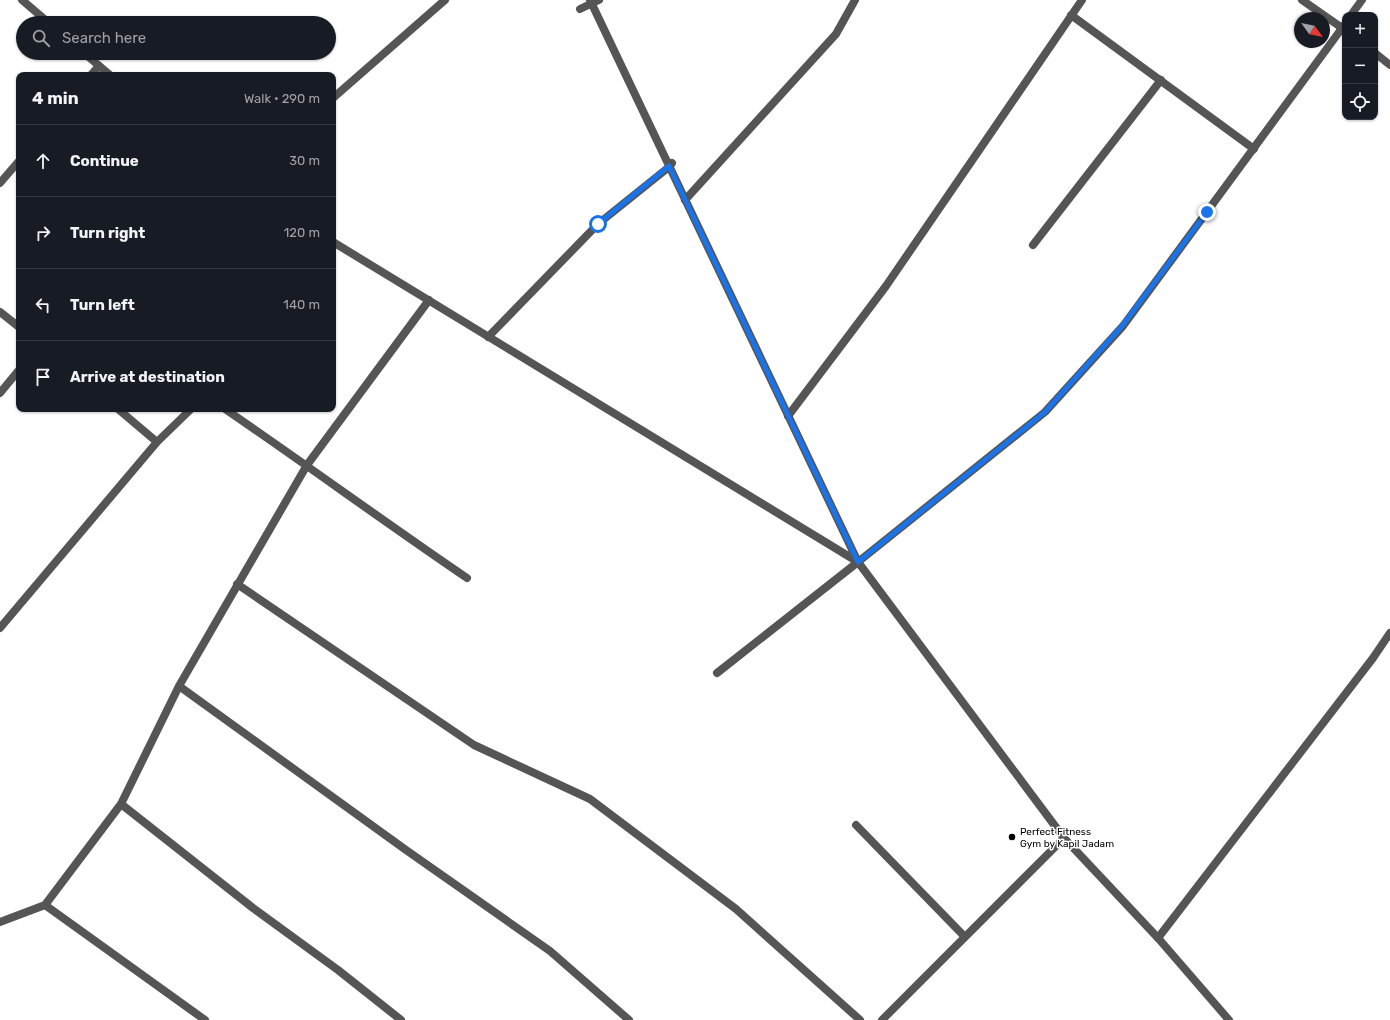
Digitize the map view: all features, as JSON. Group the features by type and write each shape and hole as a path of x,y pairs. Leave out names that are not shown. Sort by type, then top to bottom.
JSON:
{"street":[{"path":"22,0 41,16"},
{"path":"336,95 445,0"},
{"path":"685,200 836,34 856,0"},
{"path":"788,416 886,286 1082,0"},
{"path":"1302,0 1342,26"},
{"path":"1353,12 1362,0"},
{"path":"580,9 594,1 685,200 858,562 1064,838 1158,938 1229,1020"},
{"path":"1072,16 1254,149"},
{"path":"717,673 1045,412 1122,326 1342,30"},
{"path":"1378,55 1390,65"},
{"path":"92,60 106,72"},
{"path":"94,72 99,66"},
{"path":"1033,245 1161,80"},
{"path":"0,184 16,165"},
{"path":"488,337 598,224 670,165"},
{"path":"336,244 858,562"},
{"path":"0,922 44,905 121,804 179,686 307,465 429,300"},
{"path":"0,312 16,325"},
{"path":"0,393 16,374"},
{"path":"122,412 157,442"},
{"path":"0,628 157,442 188,412"},
{"path":"229,412 467,578"},
{"path":"237,584 474,745 590,799 736,909 860,1020"},
{"path":"1158,938 1363,671 1390,633"},
{"path":"179,686 406,850 550,951 630,1020"},
{"path":"121,804 253,908 338,970 401,1020"},
{"path":"856,825 965,937"},
{"path":"882,1020 1064,838"},
{"path":"44,905 205,1020"}],"place":[{"name":"Perfect Fitness Gym by Kapil Jadam","path":"1012,837"}],"route":[{"path":"598,224 669,166 858,562 1045,412 1122,326 1207,212"}]}
